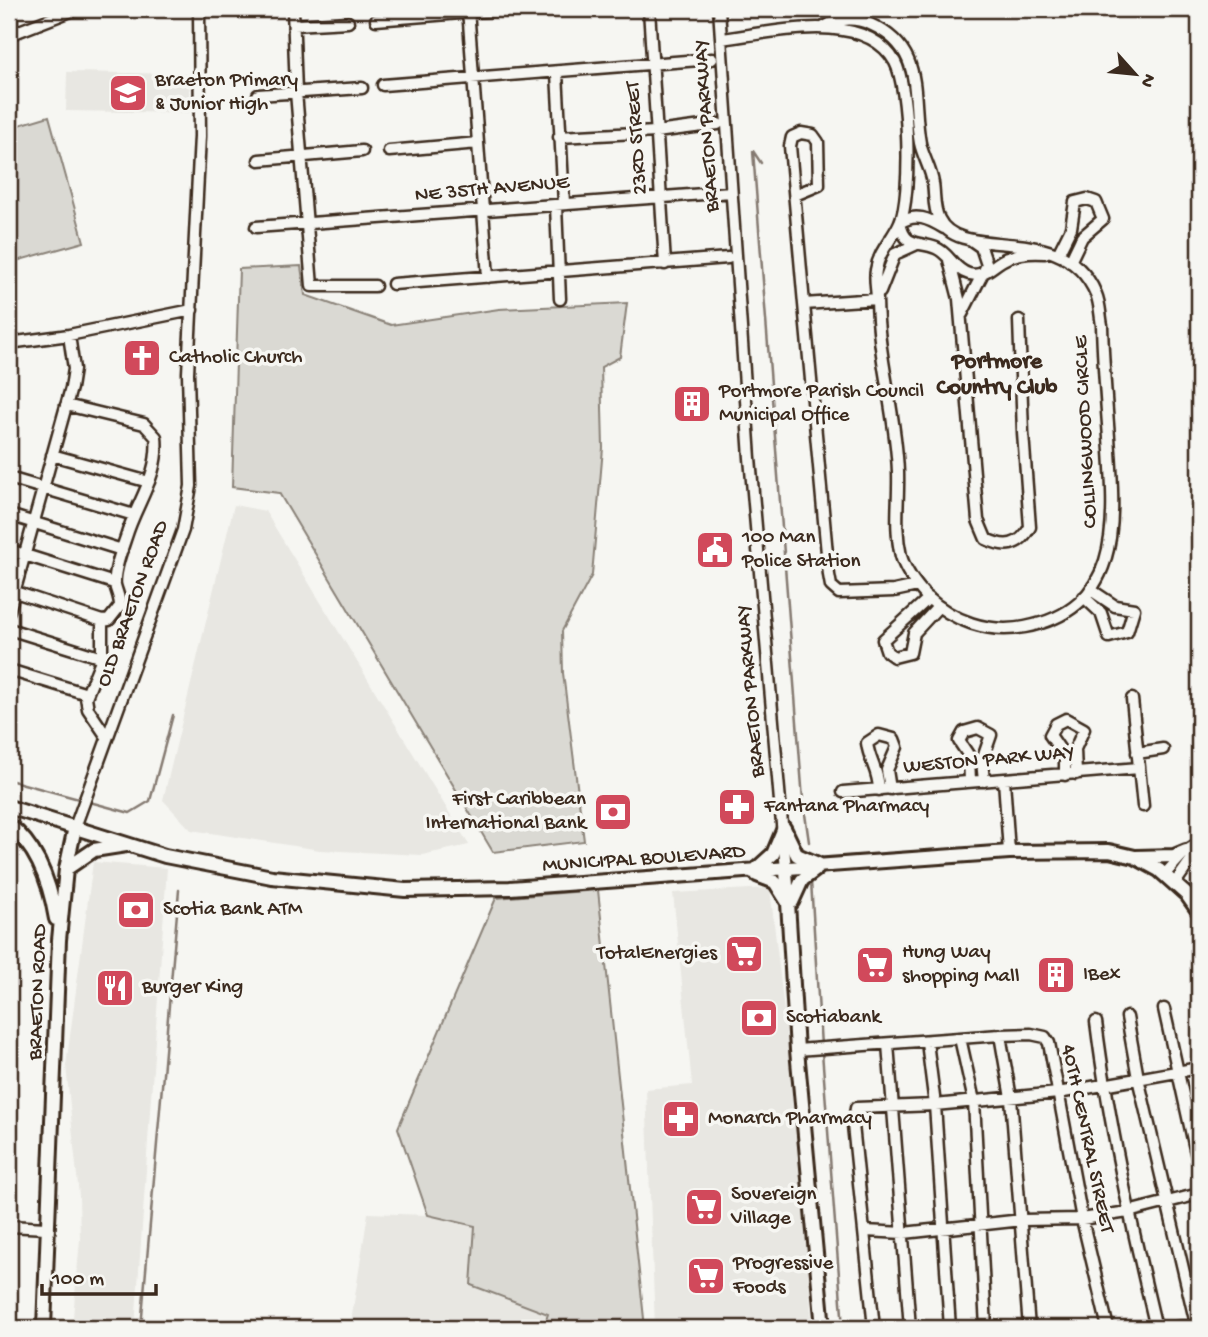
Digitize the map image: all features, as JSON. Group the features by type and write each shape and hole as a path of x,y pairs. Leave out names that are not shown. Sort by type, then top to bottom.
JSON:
{"main road":[{"name":"MUNICIPAL BOULEVARD","path":"9,807 77,821 126,845 272,877 405,890 473,890 752,873 1009,852 1081,849 1109,851 1135,857 1170,878 1199,912"},
{"name":"BRAETON ROAD","path":"44,1328 57,1058 59,940 66,869 77,821"},
{"path":"9,825 29,844 40,866 52,898 59,940"},
{"path":"784,828 797,855 821,866 802,880 790,908"},
{"path":"784,828 773,854 752,873 775,883 790,908"},
{"path":"66,869 94,850 126,845"},
{"path":"1135,857 1174,856 1193,850"},
{"name":"BRAETON PARKWAY","path":"786,870 797,1050 822,1328"}],"street":[{"path":"11,9 10,34 76,9"},
{"name":"OLD BRAETON ROAD","path":"77,821 183,530 191,486 187,373 200,136 199,9"},
{"path":"293,9 296,92 312,286 375,286"},
{"path":"376,20 509,9"},
{"name":"23RD STREET","path":"649,9 665,264"},
{"name":"BRAETON PARKWAY","path":"719,9 750,458 786,870"},
{"path":"469,11 488,276"},
{"path":"722,39 824,27 844,19 863,22 886,33 905,51 914,74 920,145 930,169 934,206 945,229"},
{"path":"294,25 348,22"},
{"name":"COLLINGWOOD CIRCLE","path":"824,27 869,37 890,53 900,72 907,185 900,223"},
{"path":"383,85 475,80 712,59"},
{"path":"557,73 560,299"},
{"path":"258,95 362,88"},
{"path":"559,136 656,132 718,124"},
{"path":"794,195 819,186 818,142 813,135 801,133 792,137 790,146 794,195 804,304 831,586 839,593 855,594 917,586"},
{"path":"389,151 478,143"},
{"path":"259,160 362,151"},
{"name":"NE 35TH AVENUE","path":"256,227 731,192"},
{"path":"900,223 902,233 915,245 938,248 961,271 982,275 999,262 1015,255 1034,252 1058,254 1072,228 1075,202 1087,199 1096,202 1103,219 1082,237 1070,262"},
{"name":"COLLINGWOOD CIRCLE","path":"912,216 925,218 959,239 1039,247 1058,254 1082,270 1097,295 1114,521 1107,561 1088,593 1072,609 1046,623 994,629 966,623 938,607 917,586 902,560 896,532 898,472 891,402 882,361 876,268 884,245 900,223 912,216"},
{"path":"961,318 987,265 981,247 970,240"},
{"name":"COLLINGWOOD CIRCLE","path":"877,299 895,254 915,245"},
{"path":"393,284 728,258"},
{"path":"949,260 955,275 961,318 978,520 986,539 1000,546 1014,544 1024,538 1030,527 1019,320"},
{"path":"804,304 877,299"},
{"path":"9,343 69,335 192,310"},
{"path":"9,611 12,591 74,369 69,335"},
{"path":"12,591 102,621 109,620 120,607 114,583 134,515 149,482 157,445 149,428 66,405"},
{"path":"52,455 149,482"},
{"path":"9,478 134,515"},
{"path":"9,515 122,550"},
{"path":"9,550 114,583"},
{"path":"1088,593 1115,606 1134,609 1128,632 1109,637 1101,614 1088,593"},
{"path":"929,598 883,640 887,652 894,657 910,653 914,633 938,607"},
{"path":"102,621 102,658 87,694 88,709 107,737"},
{"path":"9,629 102,658"},
{"path":"9,670 87,694"},
{"path":"1132,699 1143,806"},
{"path":"1066,719 1084,729 1075,749 1071,774 1065,757 1050,735 1056,724 1066,719"},
{"path":"970,781 969,756 958,741 964,732 978,728 991,735 982,761 985,781"},
{"path":"878,734 894,739 897,747 887,770 884,789 877,769 868,755 867,743 878,734"},
{"path":"1137,753 1163,749"},
{"name":"WESTON PARK WAY","path":"843,792 1139,768"},
{"path":"1004,780 1009,852"},
{"path":"1170,878 1199,843"},
{"path":"1164,1009 1199,1167"},
{"path":"1128,1017 1138,1078 1197,1326 1171,1328"},
{"path":"1096,1023 1104,1087 1128,1212 1156,1328"},
{"name":"40TH CENTRAL STREET","path":"797,1050 1000,1035 1031,1034 1045,1037 1049,1043 1082,1219 1108,1328"},
{"path":"1000,1035 1011,1098 1029,1328"},
{"path":"960,1038 974,1101 986,1328"},
{"path":"927,1042 935,1105 950,1328"},
{"path":"888,1044 910,1328"},
{"path":"874,1328 853,1125 853,1113 860,1106 935,1105 1058,1093 1199,1069"},
{"path":"865,1231 904,1233 1022,1220 1082,1219 1128,1212 1199,1195"},
{"path":"9,1226 47,1228"}],"shaded area":[{"name":"Braeton Primary & Junior High","path":"67,72 190,74 189,113 66,111"},
{"path":"49,116 84,242 9,263 9,128"},
{"path":"301,266 305,295 391,325 499,309 627,303 620,357 601,367 603,448 592,575 562,631 563,673 584,841 493,852 279,493 232,487 239,269"},
{"path":"234,505 265,511 469,845 422,855 320,850 191,830 163,800"},
{"path":"93,862 167,868 135,1328 72,1328 80,1240 79,1196 66,1066"},
{"path":"770,888 803,1178 812,1328 655,1328 646,1089 692,1085 673,893"},
{"path":"598,890 645,1328 543,1328 548,1314 471,1285 475,1226 428,1215 398,1128 496,898"},
{"path":"368,1213 428,1215 475,1225 471,1285 548,1315 543,1328 350,1328"}],"waterway":[{"path":"761,163 753,151 803,800 809,842"},
{"path":"9,780 130,813 150,801 173,715"},
{"path":"811,881 821,1046"},
{"path":"141,1328 179,890"},
{"path":"822,1052 843,1328"}],"place":[{"name":"Braeton Primary & Junior High","path":"128,93"},
{"name":"Catholic Church","path":"142,358"},
{"name":"Portmore Parish Council Municipal Office","path":"692,404"},
{"name":"100 Man Police Station","path":"715,550"},
{"name":"Fantana Pharmacy","path":"737,807"},
{"name":"First Caribbean International Bank","path":"613,812"},
{"name":"Scotia Bank ATM","path":"136,910"},
{"name":"TotalEnergies","path":"744,954"},
{"name":"Hung Way shopping Mall","path":"875,965"},
{"name":"IBex","path":"1056,975"},
{"name":"Burger King","path":"115,988"},
{"name":"Scotiabank","path":"759,1018"},
{"name":"Monarch Pharmacy","path":"681,1119"},
{"name":"Sovereign Village","path":"704,1207"},
{"name":"Progressive Foods","path":"706,1276"}],"district":[{"name":"Portmore Country Club","path":"997,375"}]}
